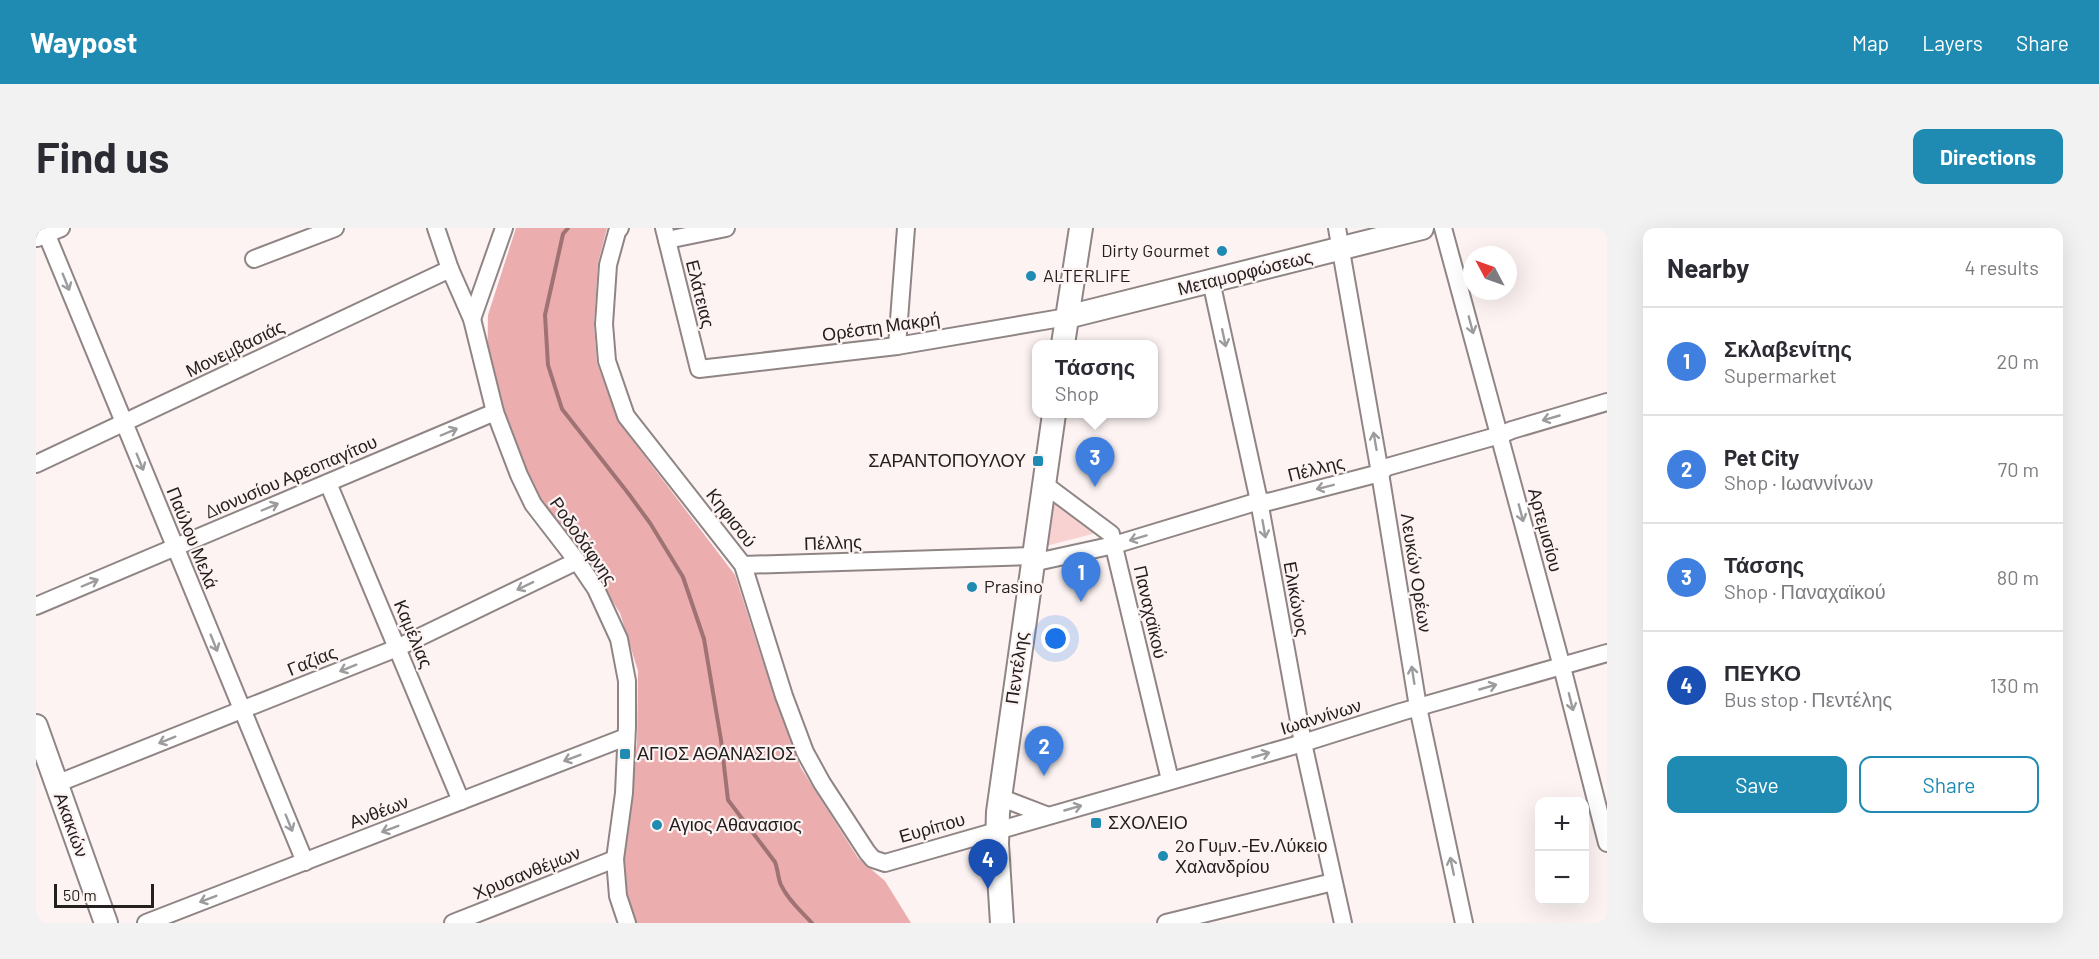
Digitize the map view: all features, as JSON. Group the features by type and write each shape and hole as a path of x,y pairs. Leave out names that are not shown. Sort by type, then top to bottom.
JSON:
{"main road":[{"path":"1064,340 1081,228"},
{"name":"Μεταμορφώσεως","path":"1067,317 1211,281 1339,238 1422,228"},
{"name":"Πεντέλης","path":"1002,923 997,830 999,798 1053,418"},
{"name":"Ακακιών","path":"36,726 106,923"}],"street":[{"path":"254,260 335,228"},
{"name":"Ροδοδάφνης","path":"436,228 450,269 472,319 495,412 527,494 578,561 596,589 619,639 627,681 624,794 615,859 618,896 627,923"},
{"path":"472,319 504,228"},
{"name":"Κηφισού","path":"620,228 608,265 604,324 607,361 622,405 627,416 742,565 784,696 805,752 822,783 867,852 878,862"},
{"path":"665,234 726,228"},
{"path":"897,345 906,228"},
{"name":"Αρτεμισίου","path":"1443,228 1562,666 1607,843"},
{"name":"Παύλου Μελά","path":"47,232 304,862"},
{"name":"Ελάτειας","path":"665,234 699,369"},
{"name":"Λευκών Ορέων","path":"1339,238 1418,707 1464,923"},
{"name":"Μονεμβασιάς","path":"36,464 450,269"},
{"name":"Ελικώνος","path":"1211,281 1259,501 1303,743 1343,923"},
{"name":"Ορέστη Μακρή","path":"699,369 897,345 1067,317"},
{"name":"Πέλλης","path":"742,565 1032,559 1114,545 1259,501 1268,502 1380,473 1387,467 1607,402"},
{"name":"Διονυσίου Αρεοπαγίτου","path":"36,606 495,412"},
{"name":"Καμέλιας","path":"328,483 461,801"},
{"name":"Παναχαϊκού","path":"1044,484 1108,530 1114,545 1170,780"},
{"name":"Γαζίας","path":"56,784 397,648 578,561"},
{"name":"Ιωαννίνων","path":"997,830 1607,653"},
{"name":"Ανθέων","path":"146,923 626,736"},
{"path":"999,798 1046,815"},
{"name":"Ευρίπου","path":"878,862 885,863 997,830"},
{"name":"Χρυσανθέμων","path":"453,923 615,859"},
{"path":"1166,923 1205,918 1333,882"}],"shaded area":[{"path":"516,228 607,228 598,263 594,324 597,363 618,421 735,575 775,699 801,768 858,858 885,881 911,923 631,923 620,863 637,744 638,671 620,613 583,556 524,481 487,380 488,315"},
{"path":"1053,500 1100,532 1042,547 1050,501"}],"waterway":[{"path":"568,228 563,234 545,315 548,365 562,409 650,523 683,577 704,639 721,740 728,800 775,862 780,882 787,896 812,923"}],"place":[{"name":"Dirty Gourmet","path":"1222,251"},
{"name":"ALTERLIFE","path":"1031,276"},
{"name":"ΣΑΡΑΝΤΟΠΟΥΛΟΥ","path":"1038,461"},
{"name":"Τάσσης","path":"1095,487"},
{"name":"Prasino","path":"972,587"},
{"name":"Σκλαβενίτης","path":"1081,602"},
{"name":"ΑΓΙΟΣ ΑΘΑΝΑΣΙΟΣ","path":"625,754"},
{"name":"Pet City","path":"1044,776"},
{"name":"ΣΧΟΛΕΙΟ","path":"1096,823"},
{"name":"Αγιος Αθανασιος","path":"657,825"},
{"name":"2ο Γυμν.-Εν.Λύκειο Χαλανδρίου","path":"1163,856"},
{"name":"ΠΕΥΚΟ","path":"988,889"}]}
